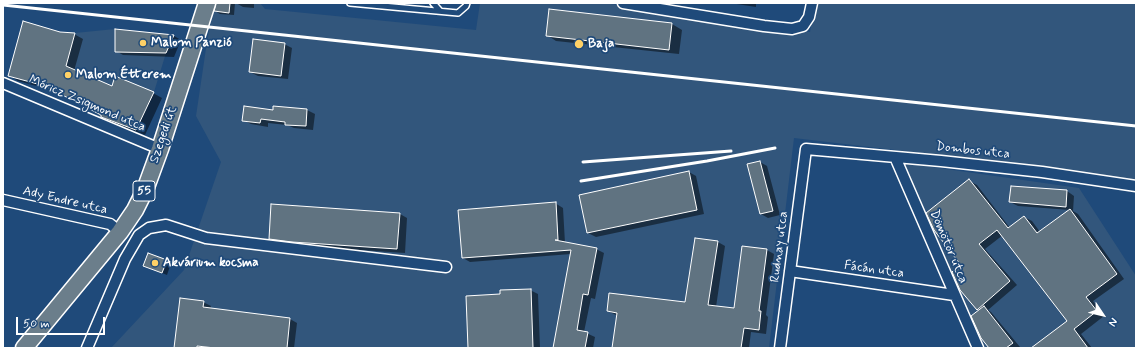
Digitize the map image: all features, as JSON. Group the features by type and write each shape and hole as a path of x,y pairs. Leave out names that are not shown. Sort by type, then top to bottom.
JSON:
{"main road":[{"name":"Szegedi út","path":"24,348 120,232 145,190 160,150 207,3"}],"street":[{"path":"623,3 764,26 792,29 803,26 809,17 812,3"},
{"name":"Móricz Zsigmond utca","path":"3,83 160,150"},
{"name":"Dombos utca","path":"806,149 1042,172 1136,186"},
{"name":"Rudnay utca","path":"780,348 806,149"},
{"name":"Dömötör utca","path":"895,157 978,348"},
{"name":"Ady Endre utca","path":"3,200 110,224 120,232"},
{"path":"87,348 125,259 139,235 149,228 166,225 206,238 446,266"},
{"name":"Fácán utca","path":"790,271 954,295"}],"lane":[{"path":"350,3 458,13 466,6 467,3"},
{"path":"433,3 440,11"}],"shaded area":[{"path":"215,3 260,3 265,9 476,30 480,3 604,3 810,32 815,3 1136,3 1136,180 1081,172 794,138 769,348 111,348 184,270 221,162 196,116 208,35"},
{"path":"23,21 60,32 75,33 115,29 174,35 166,53 154,92 136,130 100,118 96,112 45,86"},
{"path":"904,163 1079,188 1136,276 1136,348 984,348"}],"building":[{"path":"216,3 230,3 229,13 214,11"},
{"path":"549,9 672,23 669,50 546,36"},
{"path":"23,21 60,32 75,33 66,66 112,86 115,76 154,92 136,130 101,117 101,115 45,86 8,76"},
{"name":"Malom Panzió","path":"115,29 174,35 166,53 115,52"},
{"path":"253,39 285,43 281,76 249,72"},
{"path":"244,106 273,110 273,106 307,109 306,126 285,125 285,122 261,119 260,123 242,121"},
{"path":"760,161 773,211 760,214 747,164"},
{"path":"689,171 697,210 587,233 579,195"},
{"path":"969,179 1008,228 1024,216 1037,233 1070,209 1117,274 1086,297 1097,311 1074,329 1088,348 1031,348 1067,321 997,230 979,244 1010,281 977,310 960,290 952,272 960,264 934,230 926,213"},
{"path":"1011,186 1067,190 1066,207 1009,202"},
{"path":"556,202 558,240 555,240 597,248 588,295 583,294 577,330 588,332 585,348 553,348 571,250 462,258 458,210"},
{"path":"271,204 400,213 397,249 269,239"},
{"path":"695,238 718,241 708,305 734,308 742,246 767,249 759,311 761,311 759,330 744,328 741,348 612,348 617,313 607,311 609,293 685,302"},
{"name":"Akvárium kocsma","path":"148,253 167,260 162,273 143,266"},
{"path":"531,289 533,348 468,348 466,296 500,294 500,290"},
{"path":"180,298 204,301 203,307 290,318 287,348 215,348 197,346 197,348 174,348"},
{"path":"984,306 1013,343 1006,348 989,348 981,338 971,316"}],"railway":[{"path":"3,5 1136,126"},
{"path":"581,181 707,161 775,148"},
{"path":"583,162 731,151"}],"place":[{"name":"Malom Panzió","path":"143,43"},
{"name":"Baja","path":"579,44"},
{"name":"Malom Étterem","path":"68,75"},
{"name":"Akvárium kocsma","path":"155,263"}]}
